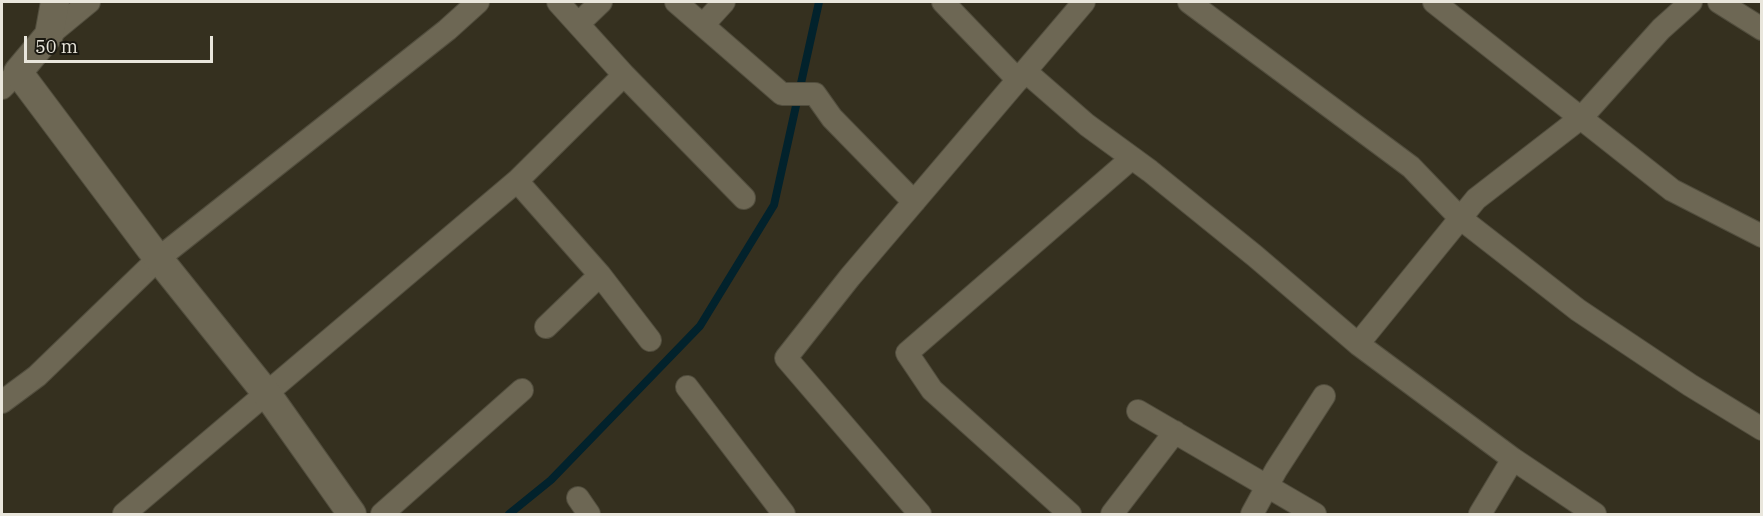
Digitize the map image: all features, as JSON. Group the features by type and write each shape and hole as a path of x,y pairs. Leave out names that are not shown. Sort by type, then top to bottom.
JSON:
{"street":[{"path":"49,35 55,2"},
{"path":"89,2 49,35 10,80 159,258 267,394 352,514"},
{"path":"2,402 37,376 159,258 447,30 478,2"},
{"path":"558,2 624,75 744,198"},
{"path":"578,24 601,2"},
{"path":"676,2 782,94 815,94 832,118 914,202"},
{"path":"703,25 724,2"},
{"path":"943,2 1021,75 1132,158 1256,256 1358,344 1513,459 1595,514"},
{"path":"920,514 786,358 914,202 1084,2"},
{"path":"1189,2 1412,167 1460,218 1578,310 1690,385 1761,429"},
{"path":"1434,2 1672,190 1761,236"},
{"path":"1358,344 1476,199 1582,117 1661,29 1691,2"},
{"path":"1719,2 1761,29"},
{"path":"124,514 517,182 624,75"},
{"path":"1070,514 932,390 907,353 1132,158"},
{"path":"517,182 600,275 650,340"},
{"path":"546,327 600,275"},
{"path":"687,387 784,514"},
{"path":"382,514 522,390"},
{"path":"1252,514 1324,396"},
{"path":"1138,411 1315,514"},
{"path":"1112,514 1175,432"},
{"path":"1480,514 1513,459"}],"waterway":[{"path":"509,514 551,480 700,326 774,205 819,2"}]}
